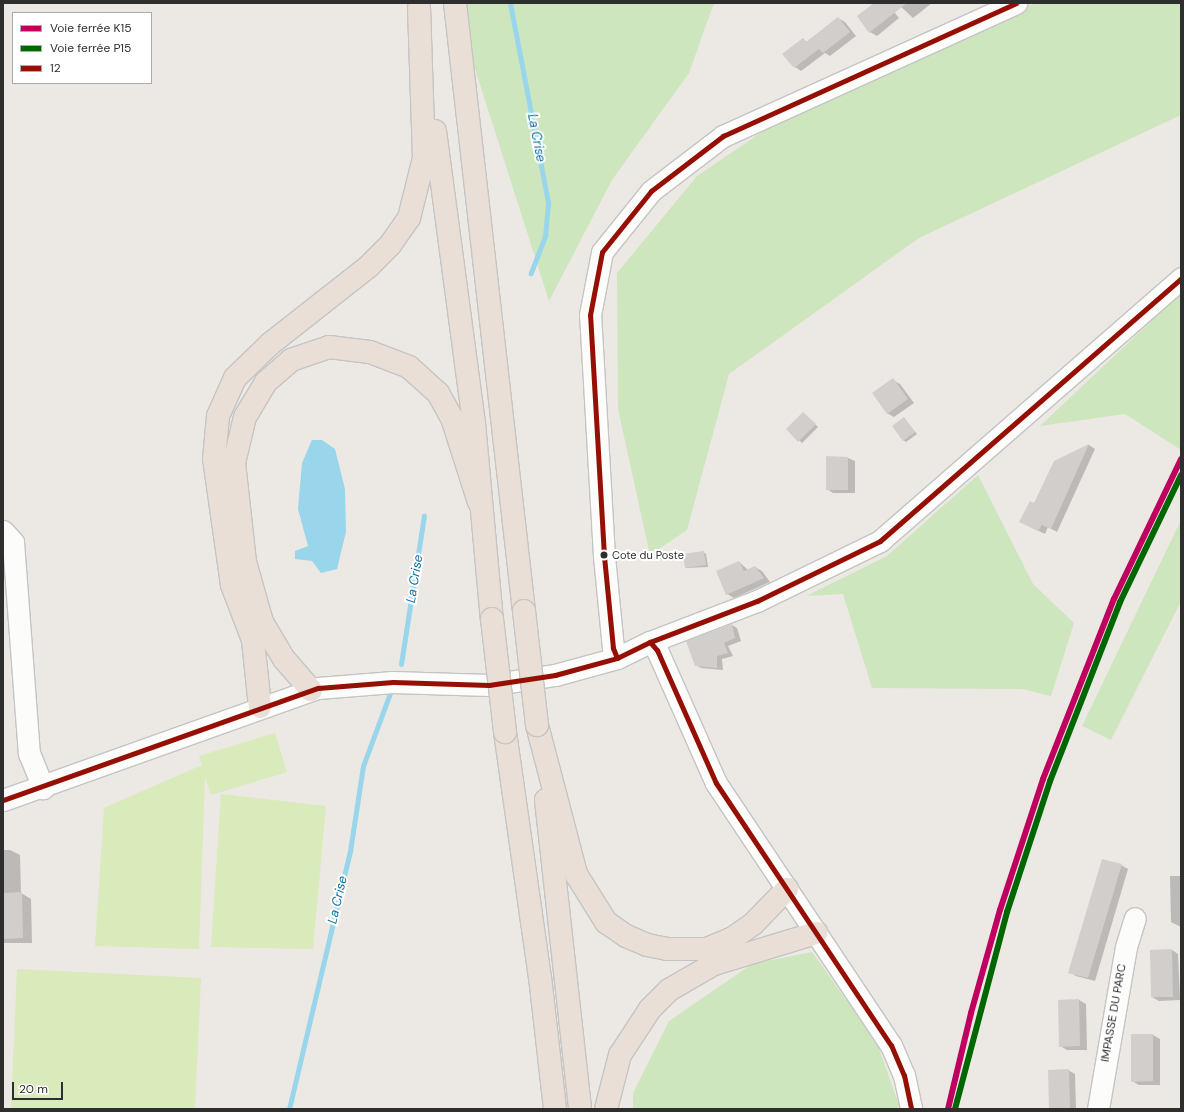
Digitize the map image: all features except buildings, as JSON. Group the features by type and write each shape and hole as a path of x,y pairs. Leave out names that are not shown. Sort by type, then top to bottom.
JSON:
{"highway":[{"path":"455,3 580,1109"},
{"path":"418,6 474,423 479,502 505,732 540,976 555,1109"},
{"path":"260,707 253,640 230,577 214,459 218,416 235,378 270,344 369,266 390,244 409,218 424,158 418,6"},
{"path":"311,690 284,659 262,622 245,562 234,463 244,417 266,382 291,360 329,347 370,352 409,367 438,393 452,418 479,502"},
{"path":"537,725 576,874 606,922 626,936 647,945 667,949 707,949 733,938 753,924 787,889"},
{"path":"606,1109 620,1055 650,1009 669,990 714,964 816,933"}],"street":[{"path":"617,658 613,648 604,556 590,315 602,252 651,190 723,136 1016,3"},
{"path":"3,800 43,788 260,707 311,690 393,682 489,685 555,675 617,658 650,642 757,601 880,541 1181,278"},
{"path":"3,531 12,542 29,753 43,788"},
{"path":"650,642 657,650 716,783 891,1045 904,1075 911,1109"},
{"name":"IMPASSE DU PARC","path":"1098,1109 1126,947 1135,918"}],"green space":[{"path":"454,3 714,3 689,73 612,180 549,301"},
{"path":"1035,3 1181,3 1181,115 919,238 729,374 687,530 650,555 618,409 617,273 697,176 822,91"},
{"path":"1181,293 1181,450 1125,414 1040,426"},
{"path":"978,475 1033,584 1074,623 1051,696 1022,689 872,688 843,594 806,596 887,556"},
{"path":"1181,520 1181,601 1111,740 1082,726"},
{"path":"275,733 287,772 211,795 205,777 199,949 95,946 104,808 202,765 199,756"},
{"path":"221,794 326,806 313,949 211,947"},
{"path":"812,952 877,1043 899,1105 898,1109 633,1109 633,1093 669,1021 752,964"},
{"path":"17,969 201,978 195,1109 11,1109"}],"water":[{"path":"312,440 322,440 335,449 345,489 346,532 337,569 321,573 312,561 295,559 295,551 308,546 298,509 302,463"}],"waterway":[{"name":"La Crise","path":"510,3 548,203 545,236 531,273"},
{"name":"La Crise","path":"401,664 424,516"},
{"name":"La Crise","path":"289,1109 350,851 363,766 390,693"}],"rail line":[{"name":"K15","path":"948,1109 971,1013 1000,910 1043,779 1114,599 1181,459"},
{"name":"P15","path":"955,1109 1007,912 1050,781 1120,602 1181,475"}],"transit line":[{"name":"12","path":"617,658 613,648 604,556 590,315 602,252 651,191 723,136 1016,3"},
{"name":"12","path":"3,800 318,688 393,682 489,685 555,675 617,658 650,642 757,601 880,541 1181,278"},
{"name":"12","path":"650,642 657,650 716,783 891,1045 904,1075 911,1109"}],"place":[{"name":"Cote du Poste","path":"604,555"}]}
